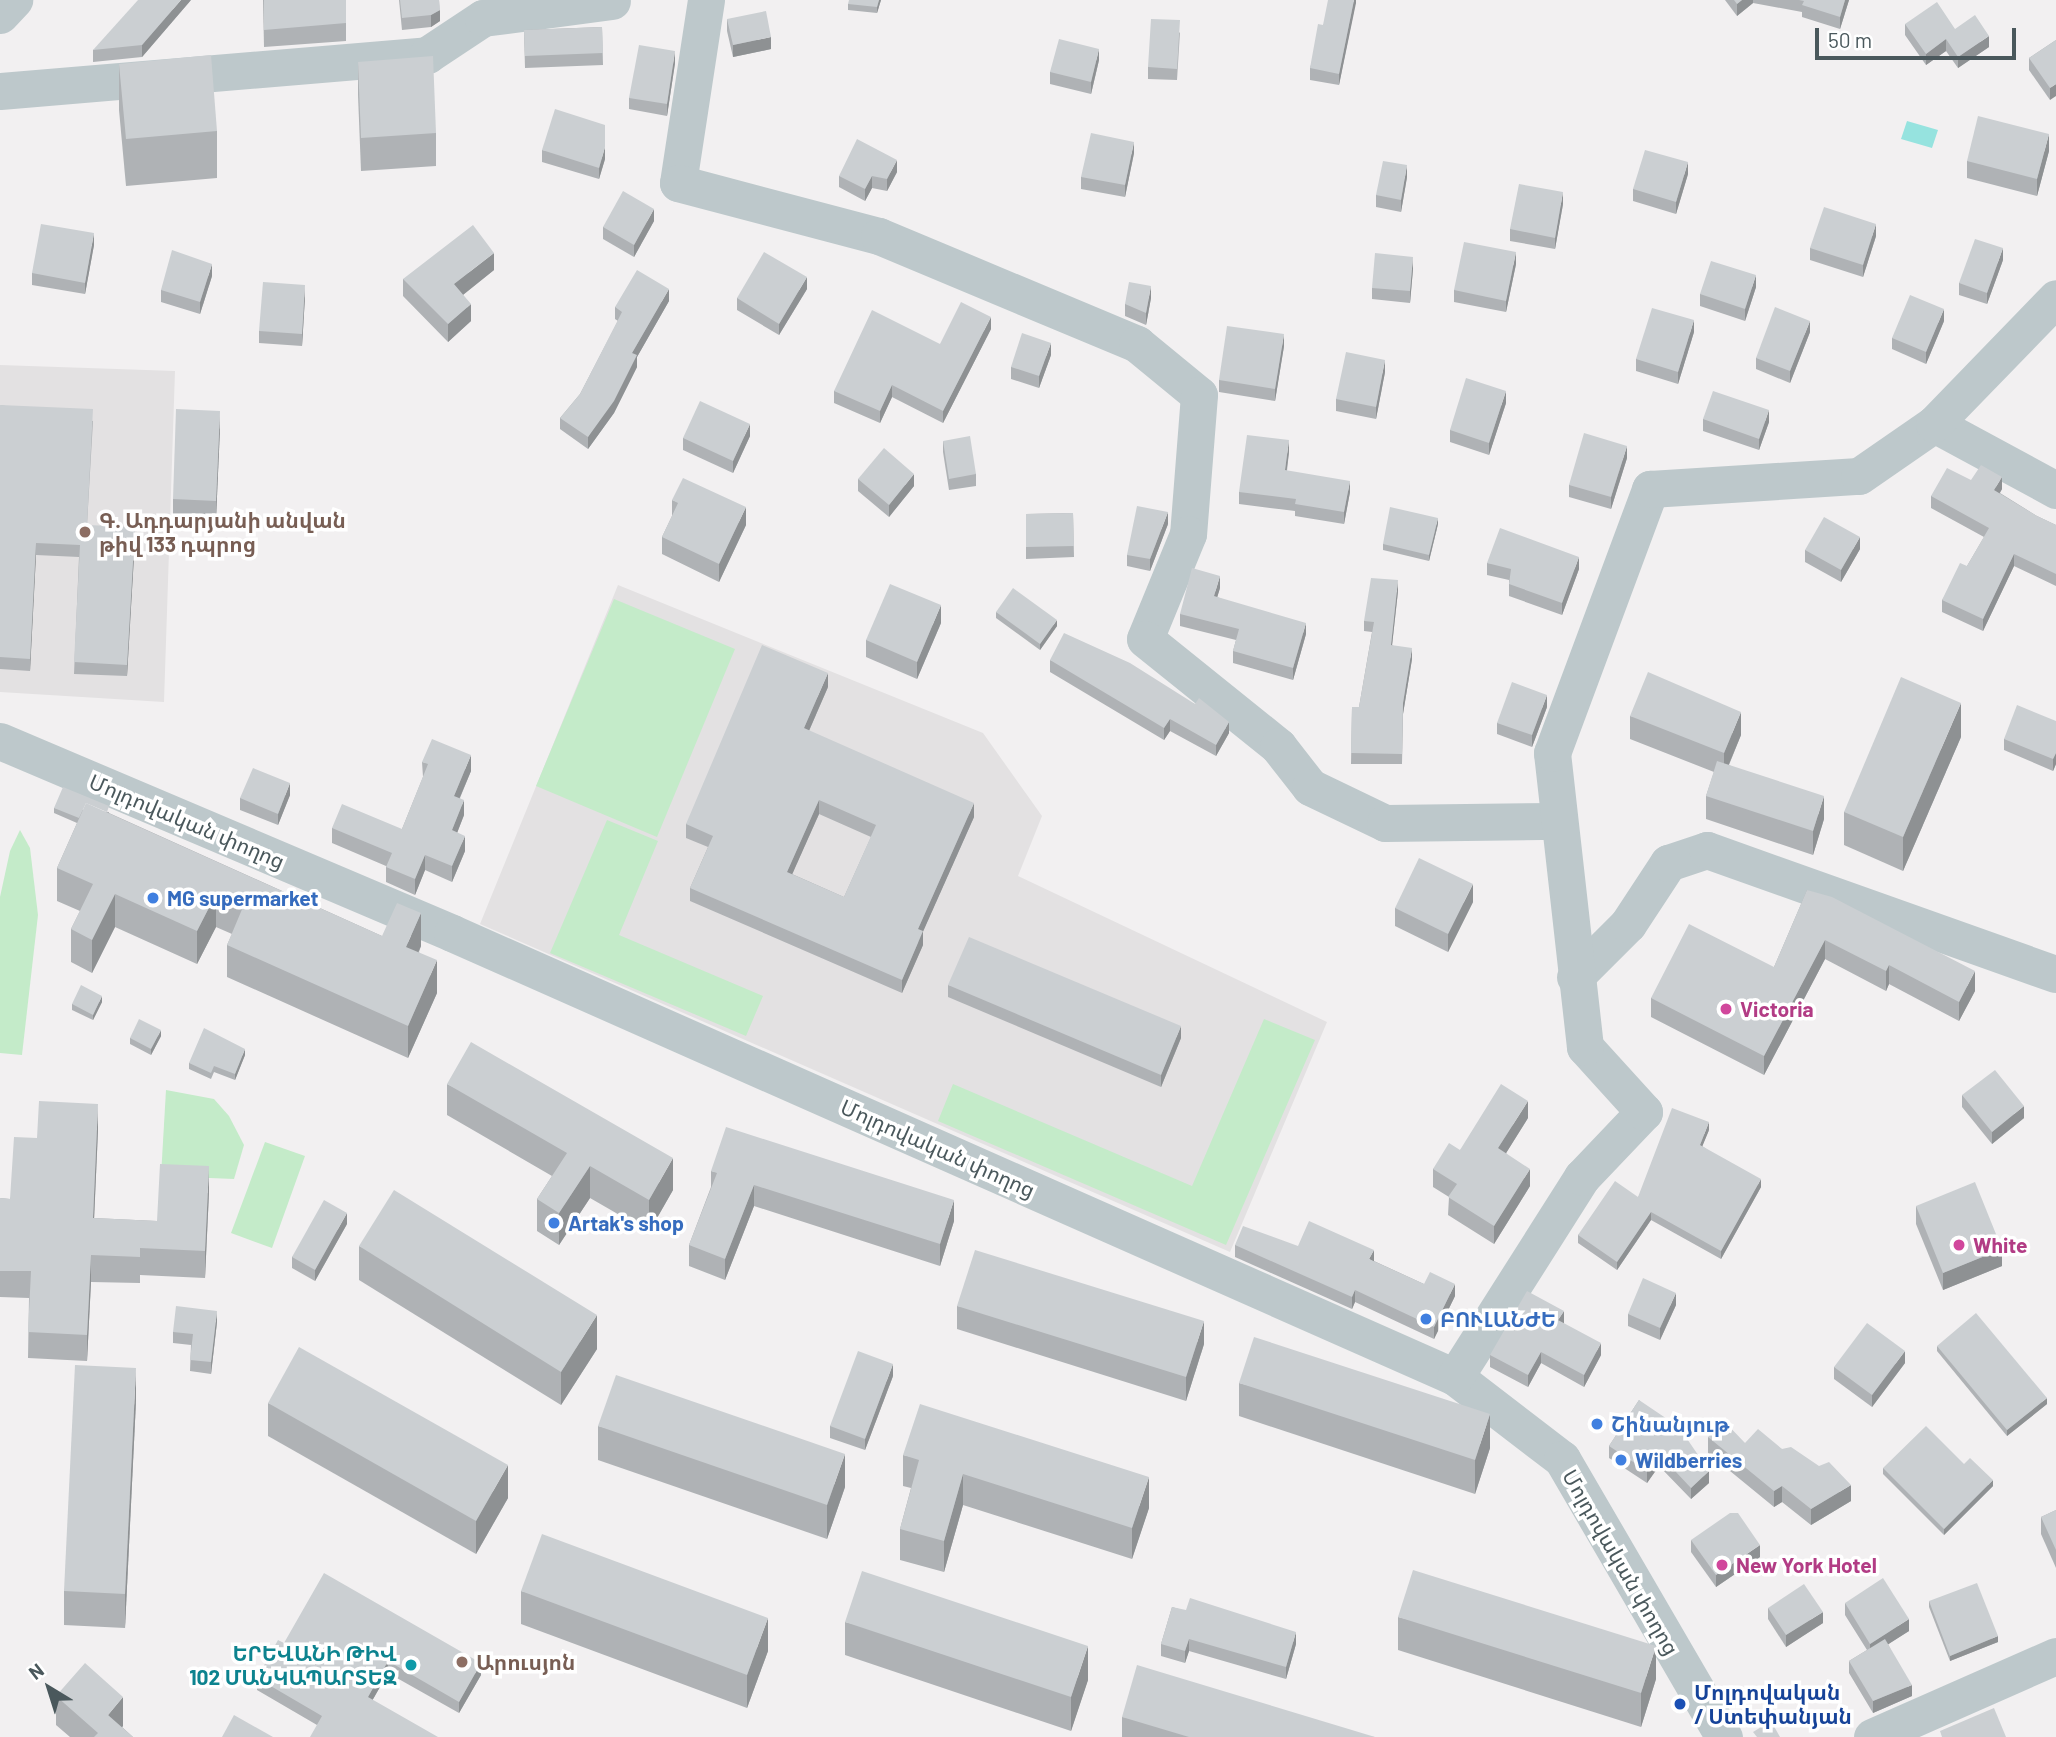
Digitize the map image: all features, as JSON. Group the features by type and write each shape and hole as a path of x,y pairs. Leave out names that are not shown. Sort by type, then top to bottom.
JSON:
{"street":[{"path":"0,15 14,0"},
{"path":"0,91 426,55 484,18 624,0"},
{"path":"706,0 678,183 879,236 1137,344 1199,395 1188,534 1145,639 1278,746 1310,787 1385,823 1559,821"},
{"path":"1455,1377 1582,1177 1644,1112 1585,1047 1575,977 1552,753 1650,489 1859,476 1934,424 2056,298"},
{"path":"1934,424 2056,490"},
{"name":"Մոլդովական փողոց","path":"0,741 452,933 1455,1377 1562,1459 1724,1737"},
{"path":"1575,977 1628,924 1668,863 1707,850 2056,974"},
{"path":"1872,1737 2056,1656"}],"shaded area":[{"name":"Գ. Ադդարյանի անվան թիվ 133 դպրոց","path":"0,365 175,371 164,702 0,692"},
{"path":"618,585 983,733 1042,816 1018,876 1327,1022 1230,1252 480,924"}],"green space":[{"path":"614,599 735,649 657,837 536,786"},
{"path":"607,820 658,841 619,935 763,996 746,1036 550,953"},
{"path":"20,830 30,848 38,915 22,1055 0,1053 0,897 10,851"},
{"path":"1264,1019 1315,1040 1226,1245 938,1121 953,1084 1192,1186"},
{"path":"166,1090 214,1099 229,1116 244,1145 234,1179 161,1176"},
{"path":"265,1142 305,1156 272,1248 231,1233"}],"water":[{"path":"1907,121 1938,130 1932,148 1901,139"}],"building":[{"path":"138,0 181,0 142,45 93,50"},
{"path":"264,0 346,0 346,23 264,30"},
{"path":"400,0 439,0 440,10 431,15 402,18"},
{"path":"849,0 879,0 877,7 848,4"},
{"path":"1328,0 1354,0 1339,74 1310,68 1318,24 1323,25"},
{"path":"1799,0 1845,0 1840,17 1802,5 1804,1"},
{"path":"1937,2 1955,29 1975,15 1989,36 1958,57 1946,39 1926,54 1905,24"},
{"path":"766,11 771,37 733,45 727,19"},
{"path":"1151,19 1180,20 1177,69 1148,67"},
{"path":"602,27 603,53 525,56 524,30"},
{"path":"1059,39 1099,49 1091,82 1050,72"},
{"path":"2056,40 2056,84 2050,88 2029,58"},
{"path":"639,45 675,51 667,104 629,98"},
{"path":"211,55 217,131 126,139 119,64"},
{"path":"433,56 436,133 361,138 358,62"},
{"path":"555,109 605,125 605,147 599,168 542,150"},
{"path":"1978,116 2049,134 2037,179 1967,161"},
{"path":"1091,133 1134,142 1125,185 1081,177"},
{"path":"857,139 897,160 887,179 872,176 865,189 839,176"},
{"path":"1645,150 1688,162 1676,202 1633,189"},
{"path":"1383,161 1407,165 1401,200 1376,195"},
{"path":"1519,184 1563,192 1555,238 1510,229"},
{"path":"623,191 654,209 634,245 603,227"},
{"path":"1824,207 1876,224 1863,265 1810,248"},
{"path":"41,224 94,233 85,283 32,273"},
{"path":"473,225 494,253 454,284 471,304 448,324 403,279"},
{"path":"1975,239 2003,248 1987,293 1959,283"},
{"path":"1464,242 1516,252 1506,301 1454,290"},
{"path":"172,250 212,264 200,302 161,290"},
{"path":"764,252 807,277 779,324 737,298"},
{"path":"1375,253 1413,257 1410,291 1372,288"},
{"path":"1711,261 1756,275 1745,309 1700,294"},
{"path":"637,270 669,289 632,353 637,355 614,401 588,437 560,418 580,394 622,312 615,307"},
{"path":"263,282 305,285 302,334 259,331"},
{"path":"1129,282 1151,286 1146,313 1125,304"},
{"path":"1910,295 1944,309 1926,352 1892,338"},
{"path":"961,302 991,317 943,411 892,385 880,411 834,391 872,310 940,344"},
{"path":"1775,307 1810,321 1790,371 1756,358"},
{"path":"1652,308 1694,320 1678,372 1636,359"},
{"path":"1227,326 1284,334 1275,389 1219,380"},
{"path":"1022,333 1051,343 1039,376 1011,367"},
{"path":"1346,352 1385,360 1376,407 1336,399"},
{"path":"1466,378 1506,391 1489,443 1450,430"},
{"path":"1713,391 1769,410 1759,439 1703,419"},
{"path":"700,401 750,424 733,461 683,438"},
{"path":"0,405 93,409 87,525 135,527 127,665 74,662 80,545 36,543 30,659 0,657"},
{"path":"176,409 220,411 216,501 173,499"},
{"path":"1584,433 1627,446 1611,497 1569,485"},
{"path":"1247,435 1289,440 1285,470 1350,481 1344,512 1295,504 1296,499 1239,492"},
{"path":"970,436 976,474 949,479 943,441"},
{"path":"884,448 914,474 889,505 858,479"},
{"path":"1981,465 2002,477 1994,490 2056,525 2056,574 2014,554 1983,619 1942,600 1960,563 1967,566 1989,528 1931,496 1947,468 1971,480"},
{"path":"683,478 746,507 719,564 662,537 678,503 672,500"},
{"path":"1137,506 1168,512 1150,559 1127,555"},
{"path":"1390,507 1438,518 1429,555 1383,544"},
{"path":"1073,513 1074,546 1026,547 1026,514"},
{"path":"1824,517 1860,537 1841,570 1805,550"},
{"path":"1500,528 1579,557 1562,603 1509,584 1511,569 1487,563"},
{"path":"1192,568 1220,576 1214,596 1306,623 1293,668 1233,651 1239,629 1180,614"},
{"path":"1371,578 1398,580 1391,645 1412,648 1403,703 1402,754 1351,753 1352,707 1359,707 1374,622 1364,621"},
{"path":"890,584 941,605 917,662 866,640"},
{"path":"1013,588 1057,620 1040,644 996,612"},
{"path":"1064,633 1130,663 1195,704 1199,698 1229,722 1216,745 1170,719 1164,728 1050,660"},
{"path":"762,645 828,673 804,728 974,803 918,929 923,931 902,980 690,888 713,836 686,824","holes":["819,800 876,825 844,897 787,872"]},
{"path":"1648,672 1741,712 1724,753 1630,716"},
{"path":"1901,677 1961,703 1903,837 1844,812"},
{"path":"1512,682 1547,695 1532,735 1497,723"},
{"path":"2017,705 2056,721 2056,753 2053,759 2004,739"},
{"path":"432,739 471,755 454,796 464,800 452,830 465,836 452,866 425,855 415,879 386,867 392,853 332,828 342,804 402,829 428,764 422,762"},
{"path":"1717,761 1824,796 1813,831 1706,796"},
{"path":"253,768 290,783 278,814 240,798"},
{"path":"63,787 109,806 107,812 86,803 79,818 54,808"},
{"path":"86,803 382,936 397,903 421,913 406,947 437,960 408,1026 227,945 243,907 216,894 197,931 115,894 92,940 71,929 93,884 57,868"},
{"path":"1419,858 1473,884 1448,934 1395,908"},
{"path":"1807,890 1832,897 1975,971 1959,1002 1889,965 1886,971 1825,940 1764,1056 1651,998 1689,924 1774,967"},
{"path":"969,937 1181,1026 1161,1075 948,985"},
{"path":"81,985 102,996 93,1015 72,1004"},
{"path":"139,1019 161,1030 151,1049 130,1038"},
{"path":"204,1028 245,1049 235,1074 214,1066 211,1073 189,1063"},
{"path":"471,1042 673,1158 649,1200 590,1166 559,1213 537,1199 567,1153 447,1084"},
{"path":"1995,1070 2024,1106 1992,1132 1962,1095"},
{"path":"1501,1084 1528,1101 1498,1148 1530,1169 1494,1226 1448,1197 1457,1184 1433,1169 1449,1143 1460,1150"},
{"path":"39,1101 98,1104 93,1218 157,1221 160,1164 209,1166 205,1251 140,1248 140,1257 91,1255 87,1335 28,1332 31,1271 0,1271 0,1198 10,1199 14,1137 37,1138"},
{"path":"1672,1108 1709,1122 1700,1145 1761,1179 1721,1251 1651,1212 1617,1262 1578,1235 1615,1181 1638,1197"},
{"path":"726,1127 954,1200 940,1244 754,1185 725,1259 689,1245 717,1173 711,1171"},
{"name":"White","path":"1975,1182 2002,1249 1943,1273 1916,1206"},
{"path":"394,1190 597,1315 561,1372 359,1246"},
{"path":"324,1200 347,1213 315,1270 292,1257"},
{"path":"1309,1221 1374,1250 1369,1259 1424,1284 1430,1272 1455,1284 1434,1327 1355,1290 1352,1297 1235,1245 1243,1226 1298,1246"},
{"path":"975,1250 1204,1321 1186,1377 957,1306"},
{"path":"1643,1278 1676,1293 1660,1328 1628,1314"},
{"path":"1527,1291 1564,1311 1558,1320 1601,1343 1584,1375 1541,1352 1528,1375 1490,1355"},
{"path":"176,1306 217,1311 211,1362 190,1360 193,1334 173,1332"},
{"path":"1976,1313 2047,1398 2007,1430 1937,1346"},
{"path":"1867,1323 1905,1351 1872,1395 1834,1367"},
{"path":"1254,1337 1490,1414 1475,1460 1239,1383"},
{"path":"299,1347 508,1465 476,1521 268,1403"},
{"path":"858,1351 893,1364 865,1439 830,1426"},
{"path":"75,1365 136,1368 125,1594 64,1591"},
{"path":"616,1375 845,1454 827,1505 598,1426"},
{"path":"1639,1400 1679,1427 1709,1471 1691,1488 1659,1454 1647,1471 1609,1446"},
{"path":"920,1404 1149,1477 1132,1528 963,1474 944,1541 900,1529 919,1460 903,1455"},
{"path":"1724,1421 1745,1443 1758,1429 1782,1449 1791,1447 1819,1466 1829,1462 1851,1485 1811,1509 1782,1486 1774,1491 1708,1437"},
{"path":"1926,1426 1964,1464 1970,1458 1993,1480 1944,1529 1883,1468"},
{"path":"2056,1510 2056,1550 2041,1517"},
{"path":"1730,1513 1738,1513 1760,1545 1716,1575 1691,1540"},
{"path":"542,1534 768,1618 747,1675 521,1591"},
{"path":"1413,1570 1656,1646 1641,1693 1398,1617"},
{"path":"862,1571 1088,1646 1071,1697 845,1622"},
{"name":"ԵՐԵՎԱՆԻ ԹԻՎ 102 ՄԱՆԿԱՊԱՐՏԵԶ","path":"324,1573 481,1663 459,1702 388,1661 368,1697 438,1737 310,1737 322,1716 257,1678 278,1640 284,1643"},
{"path":"1883,1578 1909,1619 1870,1644 1845,1603"},
{"path":"1977,1583 1998,1636 1950,1656 1929,1601"},
{"path":"1804,1584 1823,1612 1786,1635 1768,1608"},
{"path":"1190,1598 1296,1632 1286,1667 1189,1639 1185,1651 1161,1644 1172,1607 1186,1610"},
{"path":"1885,1639 1912,1685 1873,1701 1849,1661"},
{"path":"85,1663 123,1697 108,1715 133,1737 94,1737 98,1733 56,1696"},
{"path":"1137,1665 1375,1737 1189,1737 1122,1717"},
{"path":"1994,1708 2006,1737 1942,1737 1940,1731"},
{"path":"234,1715 273,1737 222,1737"},
{"path":"1771,1721 1780,1737 1757,1737 1753,1732"}],"place":[{"name":"Գ. Ադդարյանի անվան թիվ 133 դպրոց","path":"85,532"},
{"name":"MG supermarket","path":"153,898"},
{"name":"Victoria","path":"1726,1009"},
{"name":"Artak's shop","path":"554,1223"},
{"name":"White","path":"1959,1245"},
{"name":"ԲՈՒԼԱՆԺԵ","path":"1426,1319"},
{"name":"Շինանյութ","path":"1597,1424"},
{"name":"Wildberries","path":"1621,1460"},
{"name":"New York Hotel","path":"1722,1565"},
{"name":"Արուսյոն","path":"462,1662"},
{"name":"ԵՐԵՎԱՆԻ ԹԻՎ 102 ՄԱՆԿԱՊԱՐՏԵԶ","path":"411,1665"},
{"name":"Մոլդովական / Ստեփանյան","path":"1680,1704"}]}
